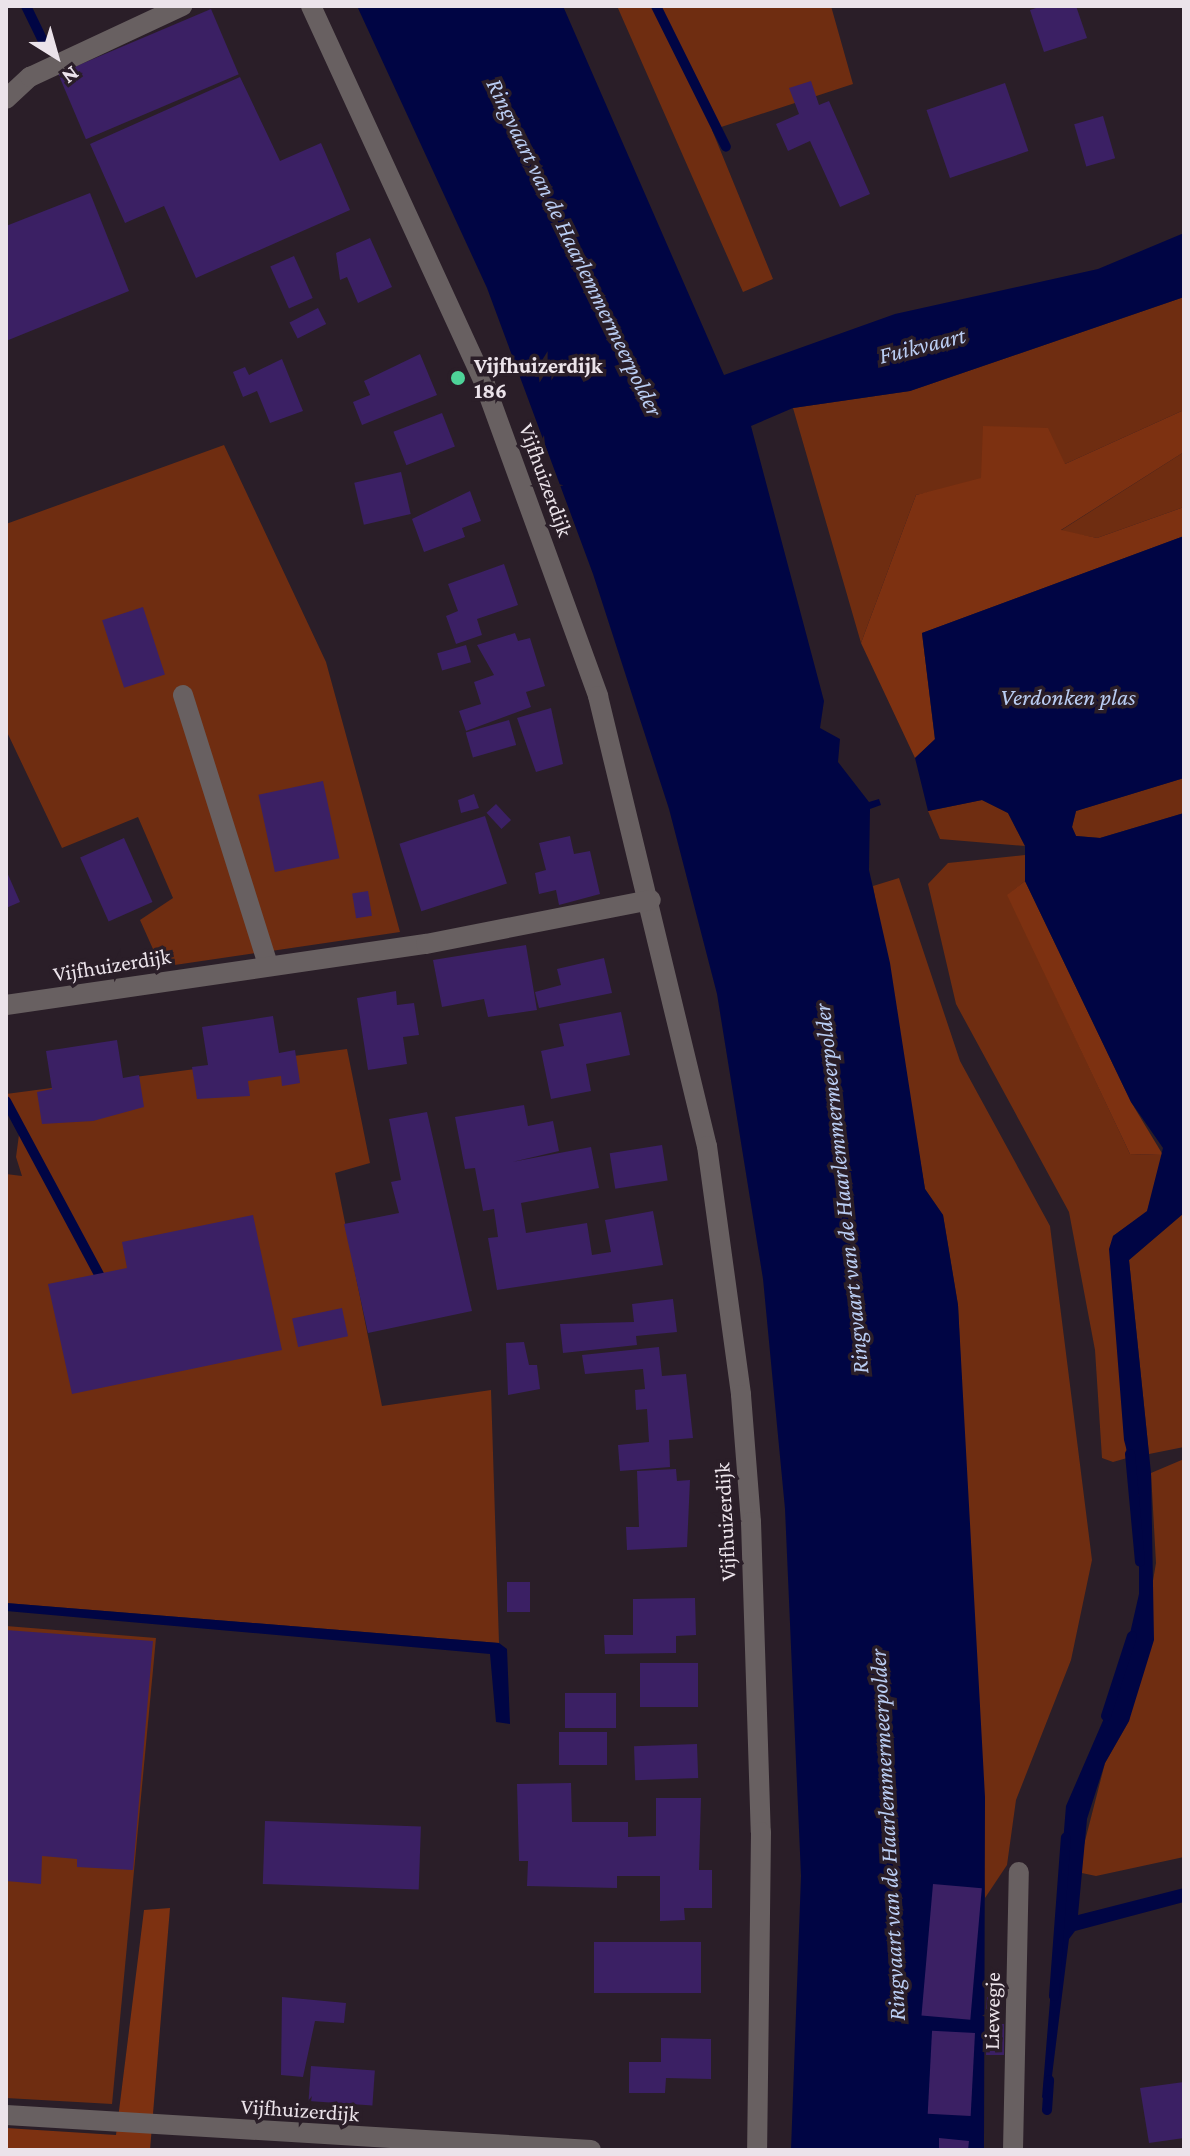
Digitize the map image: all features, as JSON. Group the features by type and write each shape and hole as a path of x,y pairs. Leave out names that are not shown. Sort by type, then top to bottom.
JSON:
{"street":[{"path":"6,99 30,77 182,6"},
{"name":"Vijfhuizerdijk","path":"311,6 485,385 598,696 651,900 707,1146 741,1395 761,1832 757,2150"},
{"path":"183,695 268,965"},
{"name":"Vijfhuizerdijk","path":"6,1005 426,944 651,900"},
{"name":"Liewegje","path":"1013,2150 1019,1872"},
{"name":"Vijfhuizerdijk","path":"6,2115 591,2150"}],"shaded area":[{"path":"617,6 831,6 853,84 712,130 773,279 743,292"},
{"path":"1184,297 1184,410 1065,464 916,495 861,643 793,408 910,391"},
{"path":"1184,410 1184,452 1061,530 1097,538 1184,507 1184,536 922,633 935,740 915,758 861,643 916,495 981,478 983,426 1048,428 1065,464"},
{"path":"224,445 326,662 400,932 161,967 140,920 173,898 138,817 62,848 6,730 6,524"},
{"path":"1184,452 1184,507 1097,538 1060,531"},
{"path":"1184,778 1184,813 1100,838 1076,836 1072,827 1076,811"},
{"path":"982,800 1008,813 1025,846 940,839 928,811"},
{"path":"1025,855 1025,881 1008,895 1130,1154 1163,1155 1147,1212 1113,1236 1127,1458 1113,1462 1102,1458 1095,1350 1069,1212 956,1004 928,884 948,863"},
{"path":"899,878 960,1061 1050,1226 1092,1560 1071,1660 1016,1800 1007,1865 985,1898 958,1305 943,1215 925,1189 873,886"},
{"path":"1025,881 1131,1102 1163,1155 1130,1154 1007,895"},
{"path":"347,1049 370,1163 335,1173 382,1406 491,1390 499,1643 6,1603 6,1174 22,1176 16,1157 20,1127 6,1094"},
{"path":"1184,1213 1184,1447 1149,1454 1129,1260"},
{"path":"1184,1459 1184,1857 1096,1876 1077,1872 1105,1763 1129,1721 1156,1563 1151,1473"},
{"path":"6,1626 156,1638 112,2104 6,2098"},
{"path":"170,1908 150,2150 6,2150 6,2128 116,2135 144,1910"}],"water":[{"path":"357,6 563,6 724,375 895,314 1098,269 1184,233 1184,297 910,391 793,408 751,426 824,701 820,728 840,739 838,762 869,802 879,799 881,805 870,809 869,870 890,963 925,1189 943,1215 958,1305 985,1797 984,2150 791,2150 801,1876 785,1509 763,1279 717,994 669,809 593,574 487,288"},
{"name":"Verdonken plas","path":"1184,536 1184,778 1076,811 1072,827 1076,836 1100,838 1184,813 1184,1213 1129,1260 1151,1473 1154,1640 1129,1721 1105,1763 1087,1819 1078,1915 1184,1888 1184,1902 1075,1931 1069,1939 1050,2092 1042,2098 1066,1806 1118,1686 1139,1594 1139,1497 1124,1440 1109,1249 1113,1236 1147,1211 1163,1148 1131,1102 1025,881 1025,846 1008,813 982,800 928,811 915,758 935,739 922,633"},
{"path":"6,1603 499,1643 507,1649 510,1724 496,1722 490,1654 6,1611"}],"building":[{"path":"1042,6 1076,6 1087,38 1044,52 1030,10"},
{"path":"211,9 239,74 86,139 58,74"},
{"path":"240,77 280,161 321,143 350,210 196,278 164,206 125,223 90,144"},
{"path":"811,81 819,105 829,101 870,194 840,207 810,141 788,151 776,124 799,114 789,88"},
{"path":"1005,83 1028,151 950,178 927,110"},
{"path":"1103,116 1115,158 1086,167 1074,124"},
{"path":"90,193 129,291 6,341 6,226"},
{"path":"370,238 392,287 358,303 347,277 340,280 336,253"},
{"path":"294,256 313,298 289,309 270,267"},
{"path":"318,308 326,324 298,339 289,323"},
{"path":"420,354 437,395 362,425 353,402 370,395 364,381"},
{"path":"282,359 303,411 270,423 257,391 243,397 233,372 245,367 249,375"},
{"path":"442,413 455,447 406,465 393,432"},
{"path":"401,472 411,514 364,525 354,483"},
{"path":"470,491 481,521 462,528 465,537 424,552 412,519"},
{"path":"504,564 518,605 477,619 482,635 456,644 446,616 458,611 448,584"},
{"path":"143,607 165,675 124,688 102,620"},
{"path":"515,633 518,641 530,638 545,686 526,692 531,707 466,731 459,711 481,704 474,682 494,675 477,645"},
{"path":"466,645 471,662 442,671 437,653"},
{"path":"551,708 563,764 536,772 517,718"},
{"path":"509,720 516,745 473,757 466,732"},
{"path":"323,781 339,858 275,872 258,795"},
{"path":"474,794 479,808 461,813 458,800"},
{"path":"496,804 511,820 501,829 486,813"},
{"path":"485,816 507,884 421,911 399,844"},
{"path":"570,836 574,854 590,851 600,894 559,905 556,890 539,894 535,873 546,870 539,843"},
{"path":"124,838 152,902 109,921 80,858"},
{"path":"6,870 20,902 6,908"},
{"path":"368,891 372,916 356,918 352,894"},
{"path":"526,945 537,1010 488,1017 484,999 442,1007 433,960"},
{"path":"604,958 612,993 539,1008 535,992 561,985 557,969"},
{"path":"396,991 397,1005 414,1003 419,1035 403,1037 407,1064 368,1070 357,998"},
{"path":"621,1012 630,1055 586,1064 591,1091 551,1099 541,1051 564,1046 559,1024"},
{"path":"273,1016 279,1053 295,1050 300,1083 282,1086 281,1076 248,1081 250,1096 197,1099 192,1067 208,1065 202,1027"},
{"path":"117,1040 123,1078 139,1075 144,1107 93,1121 42,1124 37,1092 52,1089 46,1051"},
{"path":"524,1105 528,1126 553,1121 559,1151 512,1162 591,1147 599,1188 521,1203 526,1233 587,1223 592,1255 611,1252 605,1220 653,1211 663,1265 497,1290 488,1238 498,1237 494,1209 483,1211 475,1168 465,1169 455,1117"},
{"path":"427,1112 472,1311 368,1333 344,1224 399,1213 391,1182 401,1180 389,1119"},
{"path":"662,1145 668,1181 615,1189 610,1153"},
{"path":"253,1215 282,1350 72,1394 48,1284 127,1268 122,1242"},
{"path":"673,1299 677,1332 636,1336 637,1345 563,1353 560,1324 634,1322 632,1304"},
{"path":"342,1308 348,1336 298,1347 292,1319"},
{"path":"524,1342 529,1365 537,1365 540,1389 508,1395 506,1343"},
{"path":"659,1347 662,1376 686,1374 693,1438 669,1440 670,1467 620,1471 618,1445 649,1442 647,1409 636,1410 635,1390 645,1389 643,1369 585,1374 582,1355"},
{"path":"676,1469 677,1481 690,1480 687,1547 627,1550 626,1527 639,1527 637,1471"},
{"path":"507,1582 530,1582 530,1612 507,1612"},
{"path":"695,1598 696,1635 676,1636 676,1653 605,1654 604,1635 633,1635 633,1599"},
{"path":"6,1630 153,1641 133,1870 77,1867 77,1859 42,1856 41,1884 6,1881"},
{"path":"640,1663 698,1663 698,1707 640,1707"},
{"path":"565,1693 616,1693 616,1728 565,1728"},
{"path":"559,1732 607,1732 607,1765 559,1765"},
{"path":"697,1744 698,1778 635,1780 634,1746"},
{"path":"571,1783 572,1822 628,1822 628,1837 656,1836 656,1798 701,1798 699,1870 712,1870 712,1908 684,1908 685,1920 660,1921 660,1876 617,1876 617,1888 527,1886 528,1861 519,1861 517,1784"},
{"path":"265,1821 421,1826 419,1889 263,1884"},
{"path":"933,1884 982,1888 970,2020 921,2015"},
{"path":"594,1942 701,1942 701,1993 594,1993"},
{"path":"282,1997 346,2003 344,2023 315,2021 303,2077 281,2075"},
{"path":"987,1997 1002,1998 1001,2010 986,2009"},
{"path":"993,2024 1004,2024 1004,2055 986,2055 987,2030"},
{"path":"932,2031 975,2033 971,2116 928,2114"},
{"path":"661,2038 711,2039 711,2079 666,2078 665,2093 629,2093 629,2062 661,2062"},
{"path":"311,2066 375,2070 372,2105 309,2101"},
{"path":"1184,2082 1184,2138 1149,2143 1140,2088"},
{"path":"939,2138 969,2141 968,2150 939,2150"}],"waterway":[{"path":"26,6 44,43"},
{"path":"656,6 726,147"},
{"path":"6,1101 104,1284"},
{"path":"1130,1454 1140,1562"},
{"path":"1106,1716 1132,1636"},
{"path":"1054,1996 1066,1837"},
{"path":"1047,2110 1049,2080"}],"place":[{"name":"Vijfhuizerdijk 186","path":"458,378"}],"water label":[{"name":"Ringvaart van de Haarlemmermeerpolder","path":"575,247"},
{"name":"Fuikvaart","path":"922,345"},
{"name":"Ringvaart van de Haarlemmermeerpolder","path":"841,1189"},
{"name":"Ringvaart van de Haarlemmermeerpolder","path":"887,1835"}]}
